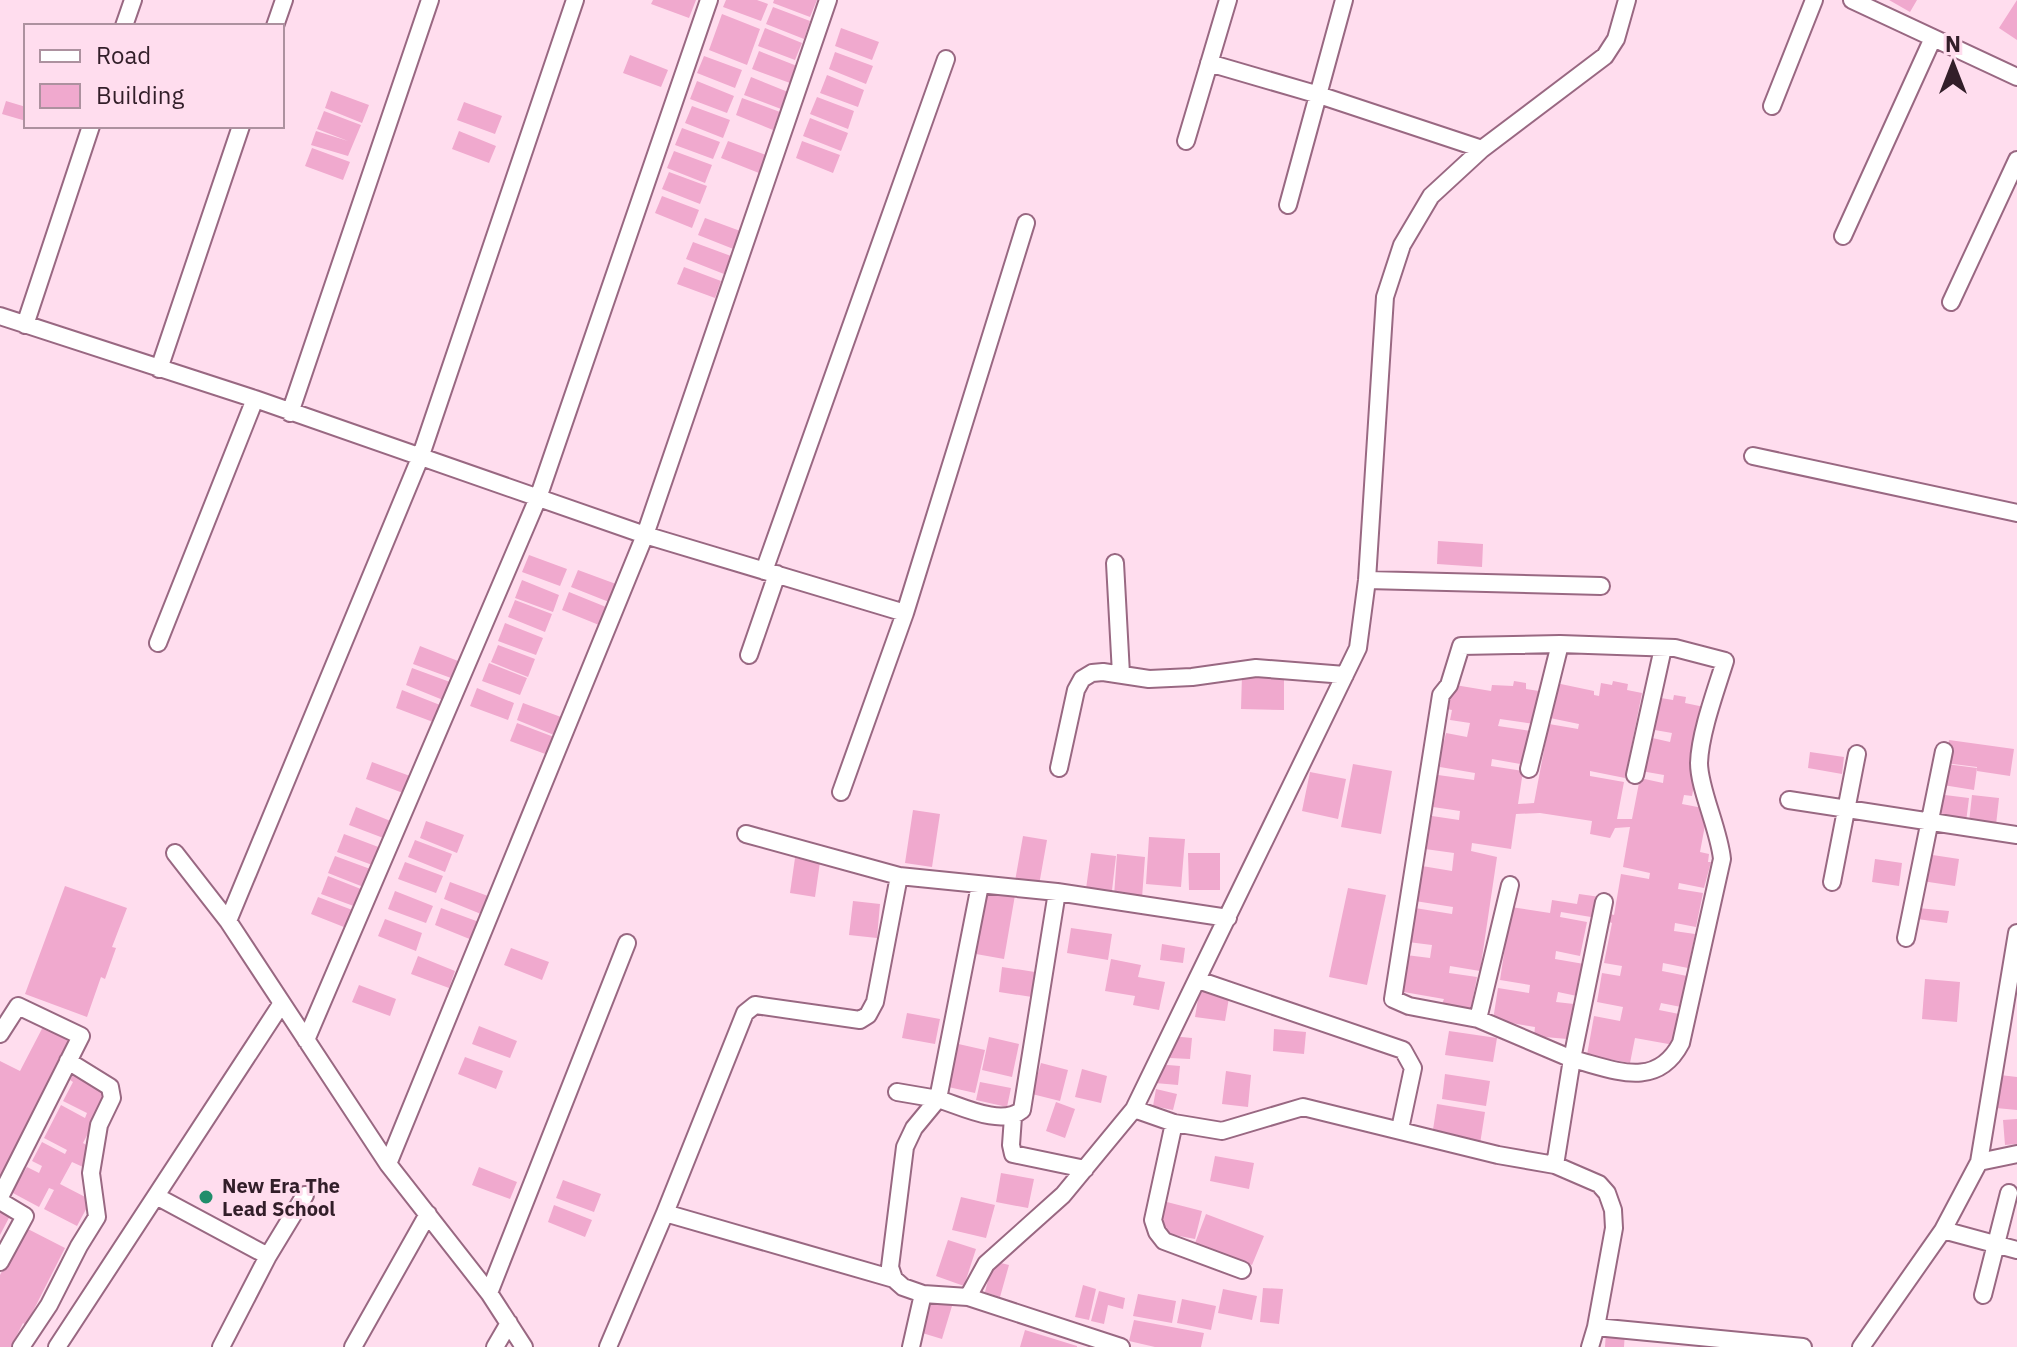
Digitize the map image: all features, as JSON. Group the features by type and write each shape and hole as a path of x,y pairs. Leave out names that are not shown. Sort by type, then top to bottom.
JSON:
{"street":[{"path":"125,24 133,0"},
{"path":"276,24 284,0"},
{"path":"290,413 430,0"},
{"path":"228,921 420,458 575,0"},
{"path":"306,1040 538,498 709,0"},
{"path":"388,1164 645,535 828,0"},
{"path":"1186,141 1228,0"},
{"path":"1288,205 1344,0"},
{"path":"968,1297 995,1253 1053,1206 1134,1109 1358,648 1367,580 1385,297 1402,245 1431,196 1482,149 1605,56 1616,39 1627,0"},
{"path":"1772,106 1814,0"},
{"path":"1852,0 2017,77"},
{"path":"1843,236 1933,38"},
{"path":"749,655 770,573 946,59"},
{"path":"1209,63 1319,95 1482,149"},
{"path":"25,325 90,128"},
{"path":"159,369 240,128"},
{"path":"1951,302 2017,160"},
{"path":"841,792 905,613 1026,223"},
{"path":"0,316 255,399 645,535 905,613"},
{"path":"158,643 255,399"},
{"path":"1753,456 2017,513"},
{"path":"1115,563 1121,674"},
{"path":"1367,580 1601,586"},
{"path":"1529,769 1560,644"},
{"path":"1560,644 1663,648 1725,661 1710,707 1699,764 1720,838 1722,859 1686,1027 1670,1061 1661,1068 1630,1074 1572,1059 1478,1019 1402,1005 1392,997 1441,695 1449,685 1461,646 1560,644"},
{"path":"1635,775 1663,648"},
{"path":"1059,768 1076,690 1082,679 1092,673 1149,679 1192,677 1256,668 1345,675"},
{"path":"1906,938 1944,751"},
{"path":"1832,882 1857,754"},
{"path":"1789,800 2017,835"},
{"path":"746,834 899,876 1057,892 1228,918"},
{"path":"175,853 228,921 388,1164 489,1293 524,1347"},
{"path":"608,1347 745,1013 755,1005 860,1020 868,1015 875,1002 899,876"},
{"path":"894,1279 890,1267 905,1147 914,1128 938,1099 980,885"},
{"path":"1478,1019 1510,885"},
{"path":"897,1092 938,1099 1001,1118 1013,1117 1022,1110 1057,892"},
{"path":"1555,1165 1572,1059 1604,902"},
{"path":"1861,1347 1943,1230 1979,1162 2017,933"},
{"path":"489,1293 627,943"},
{"path":"1198,980 1403,1050 1413,1068 1400,1129"},
{"path":"57,1347 282,1003"},
{"path":"0,1034 18,1006 81,1036 0,1199 25,1216 0,1262"},
{"path":"21,1347 49,1305 97,1217 91,1173 99,1125 112,1098 110,1087 68,1061"},
{"path":"1134,1109 1174,1123 1222,1131 1303,1107 1498,1155 1555,1165 1599,1184 1607,1193 1613,1210 1614,1228 1590,1347"},
{"path":"1013,1117 1013,1154 1085,1169"},
{"path":"1174,1123 1153,1220 1157,1232 1164,1241 1242,1270"},
{"path":"1979,1162 2017,1154"},
{"path":"1983,1295 2009,1193"},
{"path":"221,1347 268,1256 305,1195"},
{"path":"156,1196 268,1256"},
{"path":"665,1213 894,1279 903,1287 923,1294 968,1297 1121,1347"},
{"path":"353,1347 428,1214"},
{"path":"1943,1230 2017,1250"},
{"path":"911,1347 923,1294"},
{"path":"495,1347 509,1323"},
{"path":"1596,1327 1736,1344 1803,1347"}],"building":[{"path":"653,0 696,0 689,18 651,4"},
{"path":"726,0 757,0 768,4 761,21 723,7"},
{"path":"774,0 817,0 810,17 773,3"},
{"path":"1889,0 1917,0 1910,12"},
{"path":"2017,0 2017,40 1999,28"},
{"path":"773,7 810,21 804,39 766,24"},
{"path":"722,14 760,29 747,65 709,50"},
{"path":"765,28 802,43 795,60 758,46"},
{"path":"841,28 879,42 872,60 835,46"},
{"path":"759,51 797,66 790,83 752,69"},
{"path":"835,52 873,66 866,84 829,69"},
{"path":"630,55 668,70 661,87 623,73"},
{"path":"704,56 742,70 735,88 697,73"},
{"path":"827,75 864,90 858,107 820,93"},
{"path":"751,77 788,92 781,109 744,95"},
{"path":"697,81 734,96 727,113 690,99"},
{"path":"331,91 369,105 362,123 325,108"},
{"path":"817,97 854,111 848,129 810,114"},
{"path":"742,98 780,112 773,130 736,115"},
{"path":"6,101 24,106 24,120 2,114"},
{"path":"464,102 502,116 495,134 457,120"},
{"path":"692,106 730,120 723,138 685,123"},
{"path":"324,111 361,125 348,156 311,145 316,131 348,141 317,129"},
{"path":"810,118 848,133 841,151 803,136"},
{"path":"682,128 720,142 713,159 675,145"},
{"path":"459,131 496,146 489,163 452,149"},
{"path":"728,141 766,155 759,173 721,158"},
{"path":"802,141 840,155 833,173 796,158"},
{"path":"312,148 350,162 343,180 305,166"},
{"path":"674,151 712,165 705,183 667,168"},
{"path":"669,172 707,186 700,204 662,189"},
{"path":"662,196 699,210 692,228 655,213"},
{"path":"705,218 743,232 736,250 698,235"},
{"path":"693,242 731,256 724,274 686,259"},
{"path":"684,267 721,281 715,298 677,284"},
{"path":"1438,541 1483,544 1482,567 1437,564"},
{"path":"529,555 567,569 560,586 522,572"},
{"path":"578,570 616,584 609,602 571,587"},
{"path":"522,580 559,595 553,612 515,598"},
{"path":"569,592 606,607 599,625 562,610"},
{"path":"515,600 552,614 545,632 508,617"},
{"path":"505,623 543,638 536,655 498,641"},
{"path":"498,645 535,659 528,677 491,662"},
{"path":"420,646 458,661 451,678 413,664"},
{"path":"489,663 527,678 520,695 482,681"},
{"path":"412,668 450,682 443,700 406,685"},
{"path":"1242,675 1284,676 1284,710 1241,709"},
{"path":"1514,681 1526,683 1526,689 1539,691 1534,724 1500,719 1498,726 1531,731 1526,765 1492,759 1491,766 1523,771 1518,804 1534,803 1549,724 1578,729 1579,724 1550,718 1556,683 1594,691 1594,695 1599,696 1601,683 1612,685 1613,681 1628,684 1627,690 1642,693 1625,778 1590,771 1590,776 1624,782 1617,819 1632,819 1640,778 1663,783 1664,775 1641,771 1648,737 1670,742 1672,733 1649,729 1655,697 1673,700 1674,695 1686,697 1685,703 1709,708 1700,719 1690,773 1696,774 1692,796 1684,795 1682,804 1708,809 1700,852 1709,854 1708,862 1711,862 1704,888 1679,883 1678,889 1703,893 1696,927 1675,923 1674,931 1695,934 1688,968 1663,963 1662,971 1687,976 1681,1007 1661,1003 1659,1010 1679,1014 1674,1045 1635,1038 1630,1063 1587,1055 1594,1016 1620,1021 1623,1007 1597,1002 1602,973 1620,976 1622,966 1604,963 1612,923 1597,918 1561,912 1560,917 1587,922 1580,956 1556,951 1555,959 1584,964 1577,996 1558,992 1556,1002 1574,1004 1567,1039 1534,1036 1535,1027 1493,1020 1498,988 1529,993 1530,985 1500,980 1511,907 1550,913 1552,900 1577,904 1579,894 1600,897 1598,911 1614,915 1621,874 1649,879 1650,873 1623,867 1630,827 1615,828 1610,838 1590,834 1592,821 1540,813 1516,814 1511,849 1472,843 1471,851 1497,857 1480,971 1450,966 1449,973 1477,977 1471,1008 1442,1004 1444,999 1398,991 1406,955 1430,958 1432,945 1408,942 1415,908 1452,914 1453,907 1415,901 1416,873 1421,874 1422,866 1452,871 1454,853 1425,849 1427,820 1431,821 1432,816 1459,820 1460,811 1433,807 1433,780 1437,780 1438,775 1474,780 1475,773 1440,767 1441,757 1437,756 1440,740 1444,741 1446,733 1467,737 1470,723 1450,720 1452,710 1447,709 1450,691 1455,685 1491,691 1492,685 1513,686"},
{"path":"477,688 514,703 508,720 470,706"},
{"path":"402,690 440,705 433,722 396,708"},
{"path":"523,703 561,717 554,735 517,720"},
{"path":"517,723 554,737 548,755 510,741"},
{"path":"1949,740 2014,749 2010,776 1945,763"},
{"path":"1810,752 1844,757 1842,774 1808,768"},
{"path":"372,762 410,776 403,793 366,779"},
{"path":"1353,764 1392,771 1381,834 1341,827"},
{"path":"1946,764 1977,768 1974,790 1943,785"},
{"path":"1310,772 1346,779 1338,819 1302,811"},
{"path":"1937,794 1969,798 1966,822 1934,818"},
{"path":"1972,795 1999,798 1996,825 1969,822"},
{"path":"356,807 393,822 386,839 349,825"},
{"path":"913,810 940,814 932,867 905,863"},
{"path":"426,821 464,835 457,853 420,838"},
{"path":"344,834 381,848 375,866 337,852"},
{"path":"1023,836 1047,840 1039,885 1015,881"},
{"path":"1149,837 1185,839 1181,887 1146,884"},
{"path":"415,840 452,854 445,872 408,857"},
{"path":"1091,853 1116,856 1111,899 1085,896"},
{"path":"1188,853 1220,853 1220,890 1189,890"},
{"path":"1117,854 1145,857 1142,898 1114,896"},
{"path":"1926,854 1959,859 1955,886 1922,881"},
{"path":"335,856 373,870 366,888 328,873"},
{"path":"795,858 820,862 815,897 790,893"},
{"path":"1875,859 1902,863 1899,886 1872,882"},
{"path":"405,862 443,876 436,893 398,879"},
{"path":"328,876 366,891 359,908 321,894"},
{"path":"450,882 488,896 481,914 444,899"},
{"path":"65,886 127,908 112,947 116,948 105,979 101,977 87,1017 25,994"},
{"path":"1348,888 1386,895 1367,985 1329,977"},
{"path":"986,890 1015,895 1004,959 976,954"},
{"path":"395,891 433,906 426,923 388,909"},
{"path":"318,897 355,911 349,929 311,914"},
{"path":"853,901 880,904 877,938 849,935"},
{"path":"441,908 479,922 472,940 435,925"},
{"path":"1918,908 1949,911 1947,923 1917,919"},
{"path":"385,919 422,933 416,951 378,936"},
{"path":"1071,928 1112,934 1108,960 1067,953"},
{"path":"1162,944 1185,948 1183,963 1160,960"},
{"path":"511,948 549,962 542,980 504,965"},
{"path":"418,956 455,971 449,988 411,974"},
{"path":"1111,959 1141,965 1138,977 1165,982 1159,1010 1133,1005 1135,996 1105,991"},
{"path":"1002,967 1035,972 1032,997 999,992"},
{"path":"1925,979 1960,982 1957,1022 1922,1019"},
{"path":"359,985 396,999 390,1016 352,1002"},
{"path":"1200,987 1230,992 1225,1021 1195,1017"},
{"path":"907,1013 940,1019 935,1044 902,1038"},
{"path":"45,1023 75,1038 0,1184 0,1061 20,1071"},
{"path":"479,1026 517,1041 510,1058 472,1044"},
{"path":"1274,1029 1306,1032 1304,1054 1273,1051"},
{"path":"1449,1031 1497,1038 1493,1062 1445,1055"},
{"path":"1171,1036 1192,1038 1190,1059 1170,1058"},
{"path":"989,1037 1019,1044 1012,1077 982,1070"},
{"path":"954,1043 985,1050 975,1093 944,1086"},
{"path":"465,1057 503,1071 496,1089 458,1074"},
{"path":"1041,1063 1068,1070 1060,1101 1032,1094"},
{"path":"1156,1064 1180,1066 1178,1085 1155,1083"},
{"path":"76,1069 110,1092 83,1143 93,1149 83,1167 72,1162 60,1184 91,1200 77,1226 44,1209 54,1190 49,1188 39,1207 11,1192 27,1167 39,1173 42,1166 32,1161 42,1142 65,1154 67,1150 44,1138 61,1105 85,1118 87,1113 63,1101"},
{"path":"1082,1069 1107,1076 1101,1103 1075,1097"},
{"path":"1226,1071 1251,1075 1248,1107 1222,1104"},
{"path":"1445,1074 1490,1081 1486,1106 1442,1099"},
{"path":"2000,1075 2017,1077 2017,1110 1996,1108"},
{"path":"980,1082 1011,1088 1007,1107 976,1100"},
{"path":"1156,1089 1177,1094 1173,1110 1153,1106"},
{"path":"1056,1102 1075,1109 1065,1138 1046,1131"},
{"path":"1437,1104 1485,1112 1480,1144 1432,1136"},
{"path":"2017,1119 2017,1144 2005,1145 2003,1120"},
{"path":"1215,1156 1254,1163 1249,1189 1210,1181"},
{"path":"479,1167 517,1182 510,1199 472,1185"},
{"path":"1001,1173 1034,1179 1028,1208 996,1202"},
{"path":"563,1180 601,1194 594,1212 556,1198"},
{"path":"961,1197 995,1205 986,1238 952,1230"},
{"path":"1163,1201 1202,1211 1195,1239 1169,1234 1158,1225"},
{"path":"554,1205 592,1220 585,1237 548,1222"},
{"path":"0,1208 11,1214 0,1235"},
{"path":"1206,1214 1264,1236 1252,1265 1195,1243"},
{"path":"24,1227 65,1248 26,1325 23,1323 11,1347 0,1347 0,1275"},
{"path":"948,1240 976,1249 964,1286 936,1276"},
{"path":"993,1261 1009,1265 1000,1297 985,1292"},
{"path":"1083,1285 1096,1289 1089,1320 1075,1317"},
{"path":"1263,1288 1283,1289 1279,1324 1260,1322"},
{"path":"1223,1289 1257,1296 1252,1320 1218,1313"},
{"path":"1099,1291 1125,1298 1123,1309 1108,1305 1104,1324 1091,1321"},
{"path":"1138,1294 1176,1301 1172,1323 1133,1316"},
{"path":"1182,1299 1216,1306 1211,1330 1177,1323"},
{"path":"929,1300 952,1306 942,1339 919,1332"},
{"path":"1134,1320 1204,1333 1201,1347 1155,1347 1129,1341"},
{"path":"1025,1330 1077,1346 1077,1347 1020,1347"},
{"path":"1606,1331 1625,1332 1624,1347 1605,1347"}],"place":[{"name":"New Era The Lead School","path":"206,1197"}]}
